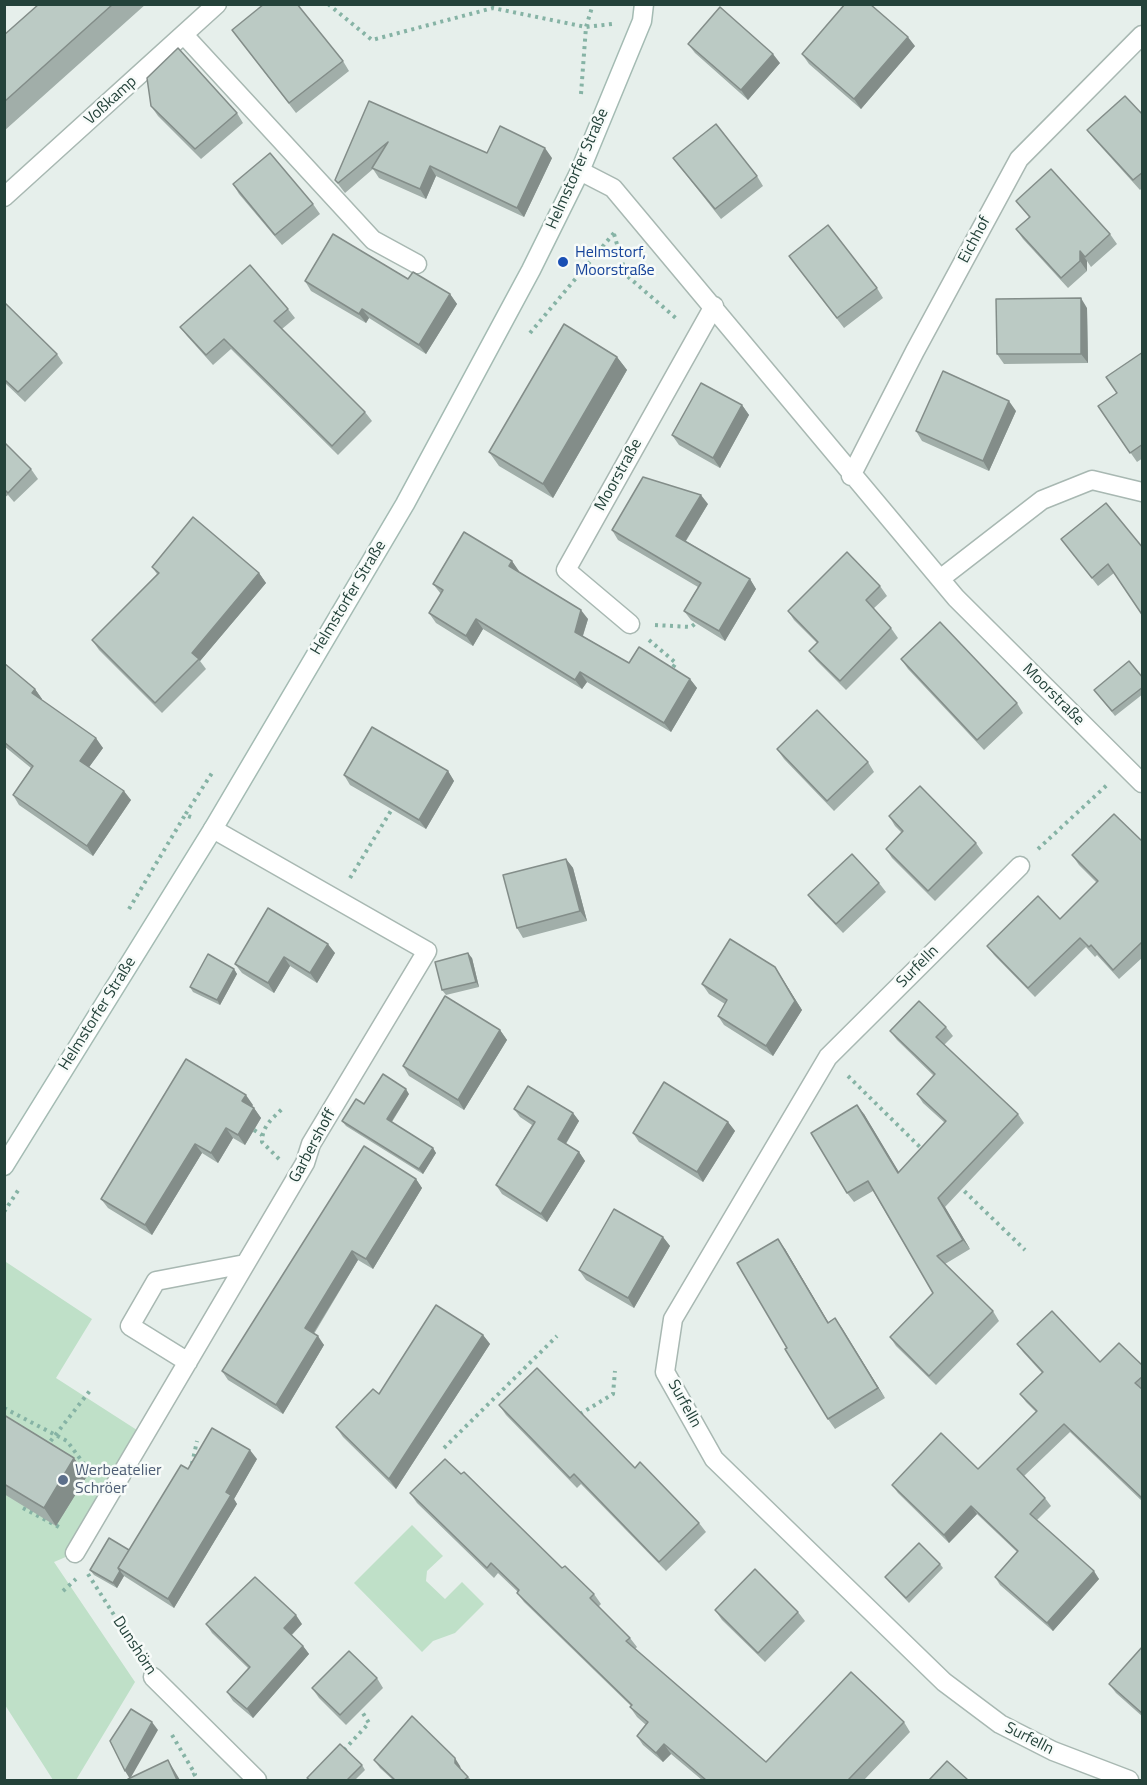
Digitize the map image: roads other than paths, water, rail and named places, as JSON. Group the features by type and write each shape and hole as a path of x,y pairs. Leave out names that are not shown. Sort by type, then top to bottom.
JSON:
{"street":[{"name":"Voßkamp","path":"4,197 217,4"},
{"name":"Helmstorfer Straße","path":"4,1166 213,829 405,504 531,270 580,171 643,13"},
{"path":"184,35 373,240 417,264"},
{"name":"Eichhof","path":"851,476 915,351 1019,159 1143,35"},
{"name":"Moorstraße","path":"580,171 613,188 714,306 851,476 939,579 1143,783"},
{"name":"Moorstraße","path":"630,624 566,570 714,306"},
{"path":"939,579 1042,500 1092,480 1143,492"},
{"name":"Garbershoff","path":"75,1553 301,1170 311,1144 426,951 213,829"},
{"name":"Surfelln","path":"1020,866 828,1057 673,1319 665,1372 714,1459 944,1682 1000,1724 1053,1751 1129,1780"},
{"path":"188,1362 130,1326 156,1281 245,1264"},
{"name":"Dunshörn","path":"153,1677 257,1780"}],"place":[{"name":"Helmstorf, Moorstraße","path":"563,262"},
{"name":"Werbeatelier Schröer","path":"63,1480"}]}
